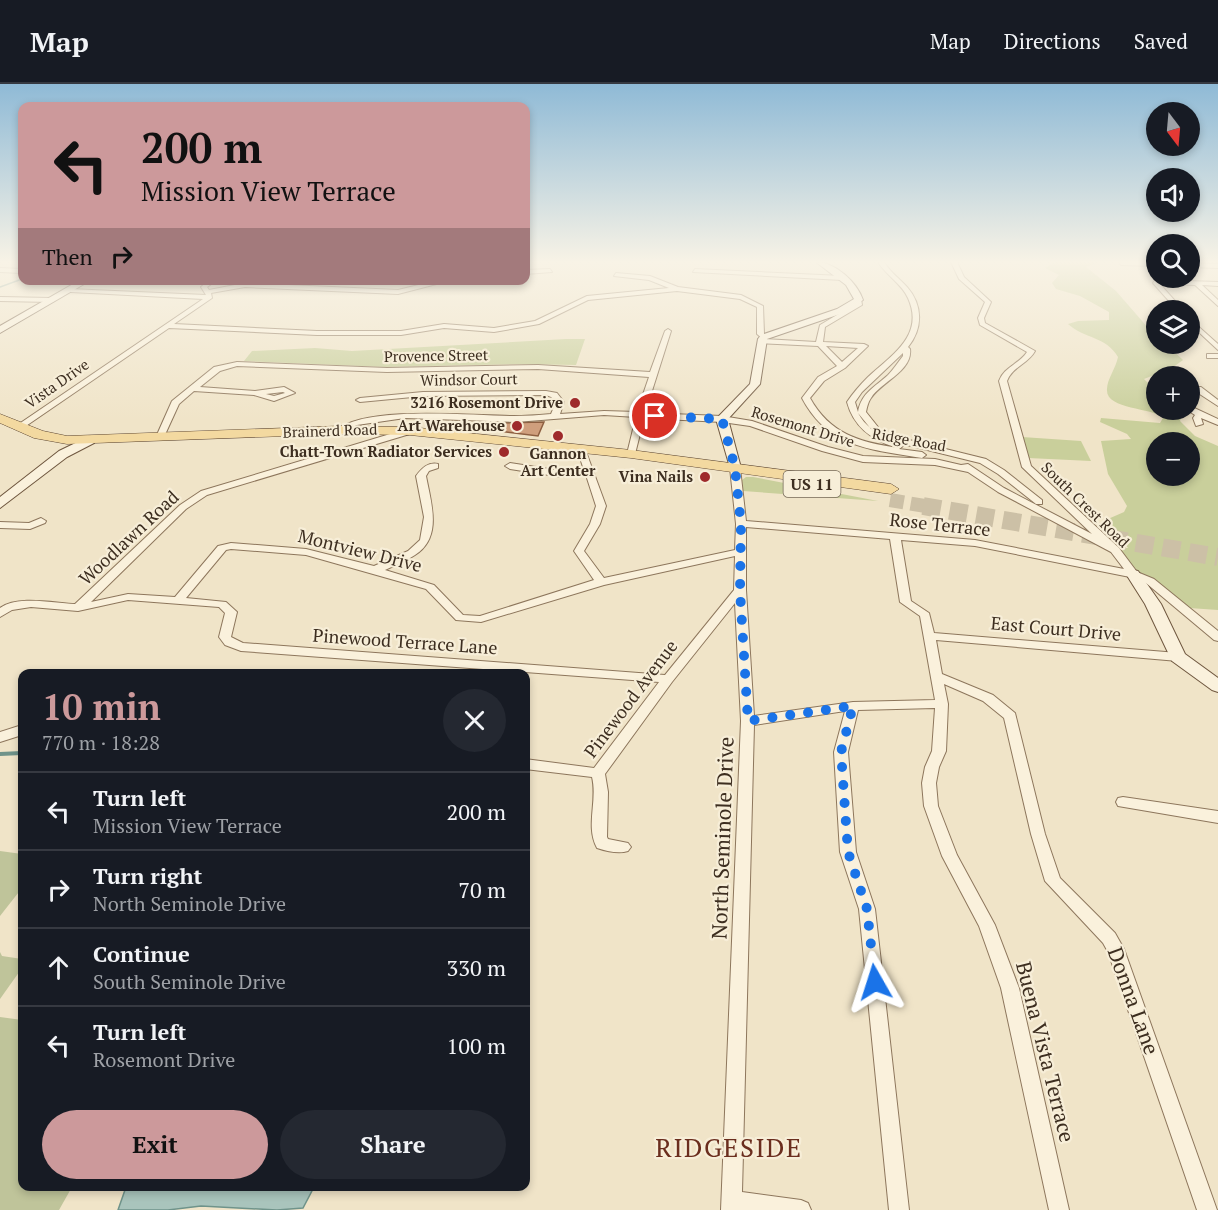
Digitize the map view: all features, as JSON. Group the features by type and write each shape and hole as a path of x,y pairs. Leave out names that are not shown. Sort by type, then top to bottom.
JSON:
{"main road":[{"name":"Brainerd Road","path":"0,418 56,439 90,440 341,430 410,430 630,454 735,468 891,494"}],"street":[{"path":"0,330 27,315"},
{"name":"Vista Drive","path":"20,426 183,315"},
{"path":"168,326 317,333 401,333 444,326 505,329 537,323 554,315"},
{"path":"735,468 722,419 733,403 757,381 762,339 760,315"},
{"path":"762,339 830,315"},
{"path":"819,343 822,326 842,315"},
{"path":"917,315 914,329 906,348 852,398 853,413 858,422 873,435 890,443 956,458 981,467 1025,502"},
{"name":"South Crest Road","path":"983,315 982,324 1031,351 1024,361 1008,370 1003,381 1027,467 1115,550 1133,574"},
{"path":"630,454 638,415 655,375 668,331"},
{"path":"1200,331 1218,348"},
{"path":"762,339 864,346 842,366 819,343"},
{"path":"906,348 907,356 863,400 862,412 877,431 896,440 948,450 983,461 1076,528"},
{"name":"Provence Street","path":"194,389 217,369 237,364 387,370 538,367 655,375"},
{"name":"Ridge Road","path":"842,366 821,379 806,398 810,408 824,424 866,446 957,462 1001,490 1115,550"},
{"path":"160,437 176,403 194,389 255,393"},
{"path":"1200,391 1218,404"},
{"name":"Windsor Court","path":"360,400 423,394 546,393 554,394 560,402 554,417"},
{"name":"Rosemont Drive","path":"341,430 355,423 405,416 516,419 600,413 722,419 752,424 825,449 863,459 935,462 971,470"},
{"path":"1200,419 1218,422"},
{"name":"Woodlawn Road","path":"78,608 183,507 204,494 410,430"},
{"path":"0,504 63,454 90,440"},
{"path":"581,449 601,506 599,516 589,529 579,551 601,582"},
{"path":"375,570 412,553 425,541 429,517 421,476 426,469 435,466"},
{"path":"510,466 562,474 587,469"},
{"name":"North Seminole Drive","path":"731,1205 748,721 740,591 741,524 735,468"},
{"path":"0,525 30,526 41,521"},
{"name":"Rose Terrace","path":"741,524 975,543 1133,574"},
{"name":"Buena Vista Terrace","path":"895,536 906,602 925,615 931,636 942,704 939,751 932,767 929,783 931,806 950,856 987,925 1010,988 1059,1210"},
{"name":"Montview Drive","path":"179,599 222,548 231,546 306,552 430,587 453,612 468,620 481,619 601,582 741,552"},
{"path":"1133,574 1150,581 1218,637"},
{"path":"1133,574 1153,604 1178,657 1218,686"},
{"name":"Pinewood Avenue","path":"530,765 598,773 668,679 740,591"},
{"path":"4,610 31,604 78,608 128,597 179,599"},
{"name":"Pinewood Terrace Lane","path":"179,599 222,604 231,612 225,636 229,642 241,647 668,679"},
{"name":"East Court Drive","path":"931,636 1178,657"},
{"name":"Donna Lane","path":"937,676 988,698 1010,716 1038,834 1053,881 1109,938 1116,949 1207,1210"},
{"path":"748,721 853,706 942,704"},
{"path":"853,706 841,752 848,852 867,909 899,1210"},
{"path":"0,737 18,731"},
{"path":"598,773 603,787 598,836 602,844 623,847"},
{"path":"1124,802 1218,817"},
{"path":"731,1205 801,1210"}],"green space":[{"path":"1109,315 1136,315 1146,326 1146,354 1177,354 1183,360 1175,366 1146,366 1146,378 1144,379 1146,381 1146,411 1121,405 1108,396 1107,385 1118,357 1101,341 1081,333 1068,324 1078,321 1109,320"},
{"path":"585,339 576,365 385,367 244,361 252,351 315,348 352,351"},
{"path":"1101,418 1160,423 1162,420 1180,420 1191,432 1146,432 1146,486 1200,486 1200,438 1218,446 1218,610 1189,608 1136,570 1118,548 1128,548 1108,519 1124,512 1127,506 1108,474 1101,441 1131,439 1127,434 1100,422"},
{"path":"1022,437 1081,441 1091,461 1028,458"},
{"path":"746,477 878,501 743,491 742,480"},
{"path":"0,851 18,853 18,893 0,916"},
{"path":"0,952 2,956 18,958 18,974 0,999"},
{"path":"0,1017 18,1019 18,1191 70,1191 59,1210 0,1210"}],"water":[{"path":"124,1191 312,1191 303,1208 277,1210 201,1206 168,1210 118,1210"}],"building":[{"name":"Art Warehouse","path":"544,422 538,436 490,430 494,423"}],"waterway":[{"path":"0,754 18,753"}],"tunnel":[{"path":"890,500 931,507"},
{"path":"923,506 1218,557"}],"place":[{"name":"3216 Rosemont Drive","path":"575,403"},
{"name":"Art Warehouse","path":"517,426"},
{"name":"Gannon Art Center","path":"558,436"},
{"name":"Chatt-Town Radiator Services","path":"504,452"},
{"name":"Vina Nails","path":"705,477"}],"district":[{"name":"RIDGESIDE","path":"729,1148"}],"route":[{"path":"655,416 722,419 735,468 741,524 740,591 748,721 853,706 841,752 848,852 867,909 875,982"}]}
